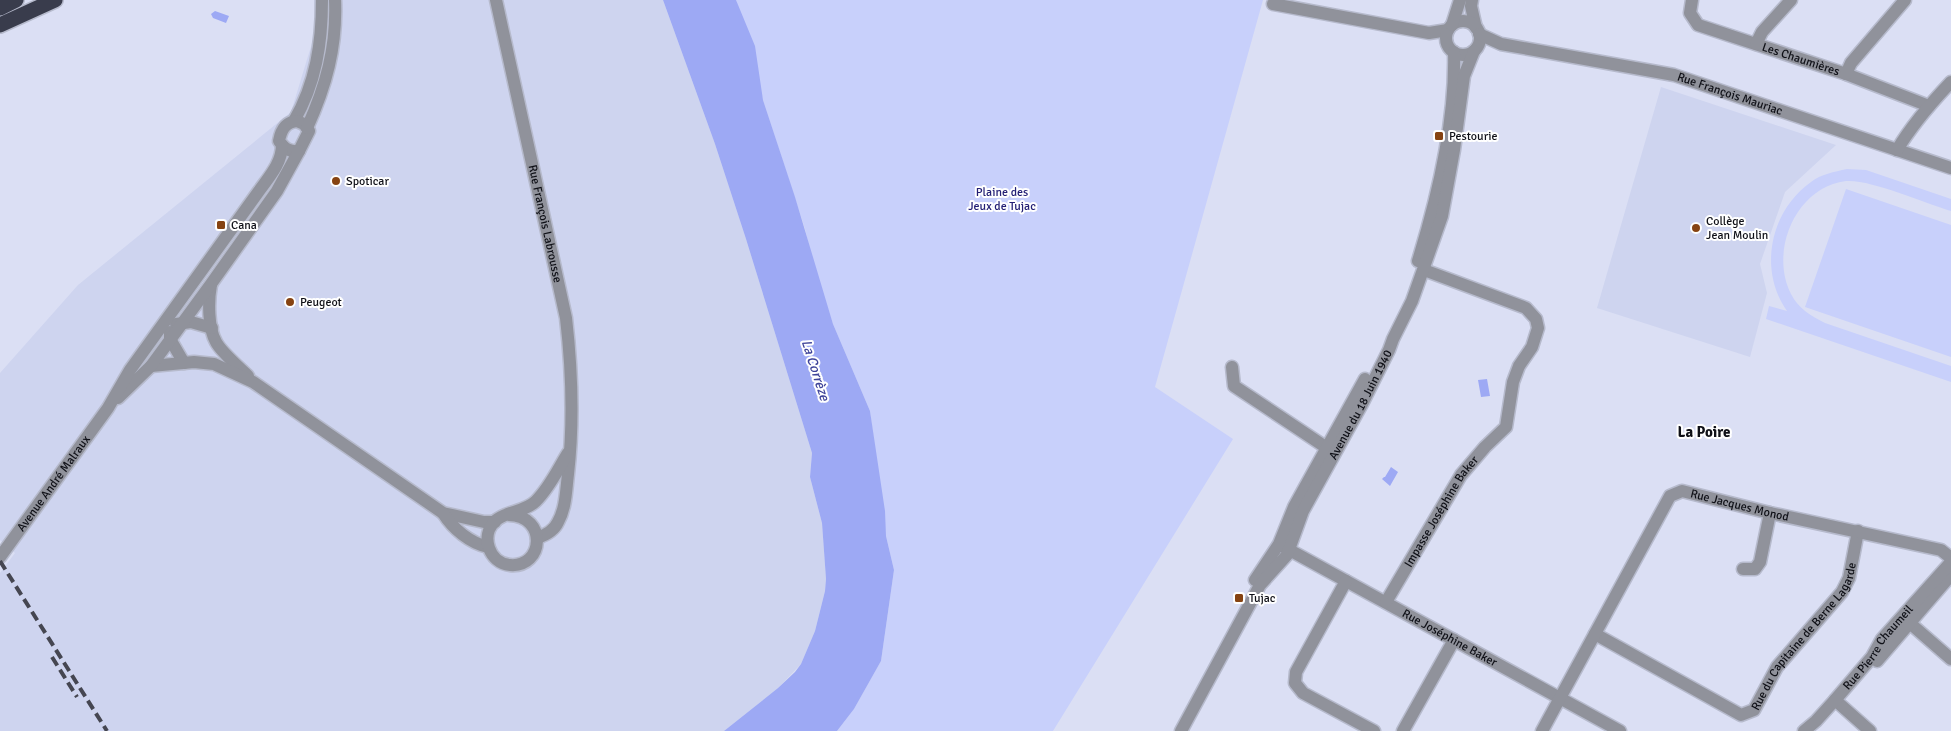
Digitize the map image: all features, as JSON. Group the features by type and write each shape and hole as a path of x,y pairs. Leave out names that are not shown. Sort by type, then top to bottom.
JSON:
{"highway":[{"path":"0,8 16,0"},
{"path":"0,25 55,0"}],"street":[{"path":"294,121 311,88 322,31 322,0"},
{"path":"307,128 322,96 327,79 333,45 335,0"},
{"name":"Rue François Labrousse","path":"443,513 450,524 476,544 488,547 493,556 500,562 510,565 520,564 533,554 537,546 537,538 548,534 558,523 566,494 572,429 571,359 566,318 496,0"},
{"name":"Avenue du 18 Juin 1940","path":"1172,731 1246,593 1284,547 1405,306 1433,209 1440,176 1450,108 1450,38 1460,0"},
{"path":"1472,0 1471,6 1477,40"},
{"name":"Les Chaumières","path":"1692,0 1690,13 1698,25 1846,74 1929,106"},
{"name":"Les Chaumières","path":"1756,44 1762,32 1791,0"},
{"name":"Les Chaumières","path":"1846,74 1851,63 1904,0"},
{"path":"1273,4 1450,38 1464,55 1477,40"},
{"path":"1450,38 1462,21 1468,22 1477,40"},
{"name":"Avenue du 18 Juin 1940","path":"1331,451 1390,350 1393,339 1424,270 1442,216 1454,150 1464,76 1477,40"},
{"name":"Rue François Mauriac","path":"1477,40 1674,75 1951,168"},
{"path":"1897,150 1905,136 1951,82"},
{"path":"294,121 304,124 307,128 309,131 299,151 291,152 279,141 284,126 289,122 294,121"},
{"name":"Avenue André Malraux","path":"0,557 108,408 130,370 277,164 282,153 282,145"},
{"name":"Avenue André Malraux","path":"146,348 174,329 211,284 277,190 299,151"},
{"name":"Avenue André Malraux","path":"108,408 152,366 192,296 206,266"},
{"name":"Impasse Joséphine Baker","path":"1386,602 1462,475 1485,447 1506,426 1512,382 1518,366 1532,347 1538,328 1536,319 1526,308 1424,270"},
{"name":"Rue François Labrousse","path":"211,284 209,297 210,319 216,342 253,382"},
{"path":"184,363 174,329 192,322 212,328"},
{"name":"Rue François Labrousse","path":"152,366 184,363 214,364 253,382 443,513 484,522 495,522 534,503 546,490 570,449"},
{"path":"1232,367 1234,386 1331,451"},
{"name":"Rue Jacques Monod","path":"1542,731 1670,496 1682,491 1770,513 1941,550 1951,558"},
{"name":"Rue François Labrousse","path":"539,498 566,494"},
{"path":"1743,569 1755,569 1760,562 1770,513"},
{"path":"509,515 525,518 536,530 537,538"},
{"path":"488,547 489,529 495,522"},
{"name":"Rue du Capitaine de Berne Lagarde","path":"1595,634 1741,715 1754,710 1777,667 1842,592 1849,578 1858,531"},
{"name":"Avenue du 18 Juin 1940","path":"1181,731 1255,594 1266,577 1287,556 1284,547"},
{"name":"Rue Joséphine Baker","path":"1284,547 1620,731"},
{"name":"Rue Pierre Chaumeil","path":"1906,620 1951,562"},
{"name":"Rue Pierre Chaumeil","path":"1816,731 1872,657 1882,639 1906,620 1951,575"},
{"path":"1346,581 1296,672 1296,682 1303,693 1374,731"},
{"path":"1906,620 1951,659"},
{"path":"1404,731 1454,640"},
{"path":"1837,702 1870,731"},
{"name":"Rue Pierre Chaumeil","path":"1804,731 1837,702"}],"shaded area":[{"path":"314,0 663,0 715,144 812,453 810,477 822,523 826,579 825,591 815,631 801,664 778,688 724,731 0,731 0,573 15,553 0,540 0,373 78,285 291,112 316,30"},
{"name":"Collège Jean Moulin","path":"1661,87 1836,145 1785,192 1760,264 1767,293 1750,357 1597,308"}],"green space":[{"name":"Plaine des Jeux de Tujac","path":"736,0 1263,0 1155,387 1233,439 1053,731 837,731 854,709 881,661 894,570 886,536 870,411 833,324 815,270 805,229 763,100"},
{"path":"1847,169 1866,170 1951,199 1951,211 1898,192 1856,181 1846,181 1828,186 1813,195 1801,208 1791,224 1783,259 1785,277 1791,294 1805,311 1825,323 1951,366 1951,382 1766,319 1769,306 1787,311 1778,295 1773,278 1771,260 1773,242 1778,225 1786,209 1797,194 1815,179"},
{"path":"1846,189 1951,225 1951,357 1805,307"}],"water":[{"name":"La Corrèze","path":"663,0 736,0 755,46 763,100 795,197 833,324 870,411 885,511 886,536 894,570 881,661 854,709 837,731 724,731 778,688 801,664 815,631 825,591 826,579 822,523 810,477 812,453 715,144"},
{"path":"215,11 229,16 226,23 213,18 211,14"},
{"path":"1487,379 1490,396 1481,397 1478,380"},
{"path":"1391,467 1398,472 1390,486 1382,479"}],"railway":[{"path":"0,561 107,731"},
{"path":"52,657 77,697"}],"place":[{"name":"Pestourie","path":"1439,136"},
{"name":"Spoticar","path":"336,181"},
{"name":"Cana","path":"221,225"},
{"name":"Collège Jean Moulin","path":"1696,228"},
{"name":"Peugeot","path":"290,302"},
{"name":"Tujac","path":"1239,598"}],"district":[{"name":"La Poire","path":"1704,432"}]}
